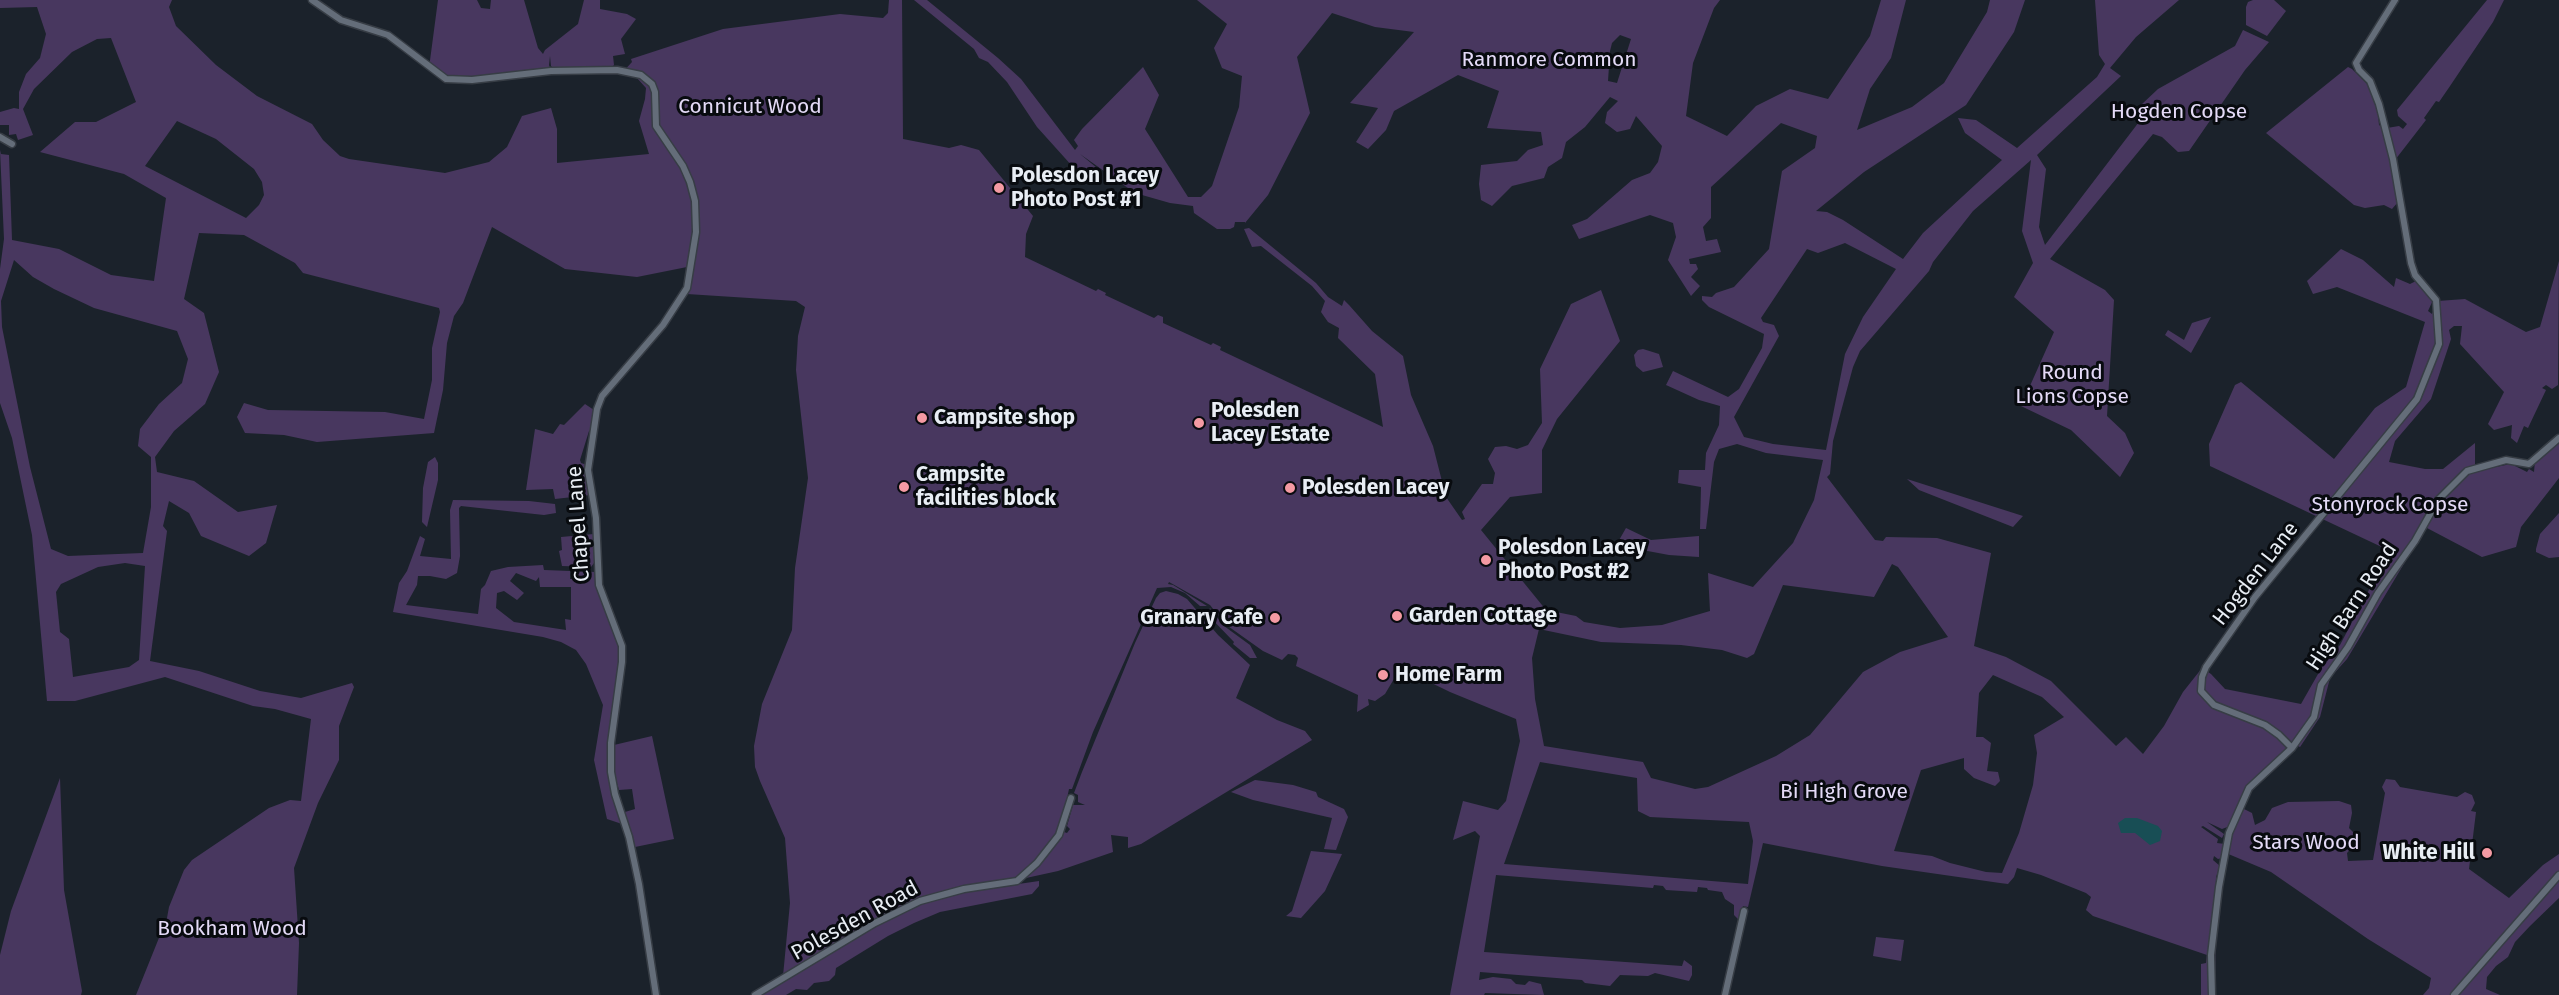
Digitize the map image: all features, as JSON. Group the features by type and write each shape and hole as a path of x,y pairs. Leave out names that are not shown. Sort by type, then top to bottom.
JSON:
{"street":[{"name":"Chapel Lane","path":"312,0 341,21 388,35 446,79 472,80 551,71 628,71 641,75 652,84 655,92 656,126 683,166 695,201 696,232 687,288 663,326 602,396 597,409 588,470 596,518 599,585 622,646 622,663 611,743 611,772 639,884 656,995"},
{"name":"Hogden Lane","path":"2292,748 2265,725 2214,705 2201,691 2202,677 2206,667 2255,597 2417,399 2439,344 2436,300 2415,276 2411,263 2393,159 2381,110 2370,81 2359,70 2356,63 2396,0"},
{"path":"0,137 12,144"},
{"name":"High Barn Road","path":"2212,995 2213,943 2219,887 2229,833 2249,788 2292,748 2314,717 2320,685 2348,646 2378,593 2415,541 2438,500 2467,471 2506,460 2529,464 2559,438"},
{"name":"Polesden Road","path":"755,995 904,908 948,892 1017,881 1037,863 1059,835 1071,798"},
{"path":"2454,995 2559,875"},
{"path":"1725,995 1744,911"}],"green space":[{"path":"0,0 172,0 169,7 176,26 216,65 257,96 312,124 323,140 340,156 445,173 489,162 507,147 522,116 551,108 557,129 557,163 649,154 639,121 646,88 637,78 621,74 632,62 631,59 723,29 840,14 883,18 888,13 889,0 902,0 903,139 949,148 961,145 979,150 1033,216 1026,234 1025,257 1096,291 1098,289 1106,293 1105,295 1154,318 1158,315 1163,317 1163,323 1211,345 1213,343 1221,347 1220,350 1383,427 1375,374 1338,338 1339,328 1328,322 1321,312 1325,301 1312,286 1261,246 1252,247 1244,229 1249,228 1316,283 1328,297 1342,306 1344,300 1372,331 1403,356 1411,395 1433,446 1446,497 1462,520 1465,519 1462,512 1482,484 1493,484 1495,473 1488,459 1495,447 1506,446 1517,449 1528,445 1542,423 1540,369 1571,304 1601,290 1620,341 1557,419 1542,450 1542,493 1510,497 1481,530 1546,610 1576,616 1584,622 1620,628 1662,625 1710,611 1708,573 1753,587 1793,543 1814,500 1823,460 1766,453 1737,444 1719,449 1714,462 1706,529 1700,529 1701,487 1678,483 1679,470 1705,470 1706,453 1719,425 1720,406 1699,400 1666,385 1673,371 1728,397 1739,389 1762,348 1764,334 1709,307 1702,300 1702,296 1712,297 1716,293 1734,287 1769,249 1782,171 1815,148 1817,136 1781,123 1711,187 1711,218 1703,227 1706,241 1717,239 1721,252 1689,259 1690,264 1696,264 1698,269 1691,277 1700,286 1691,296 1668,260 1676,237 1673,223 1650,215 1579,239 1572,225 1587,219 1632,180 1650,173 1658,162 1662,146 1636,116 1630,129 1617,132 1605,123 1607,112 1618,101 1610,97 1585,127 1566,142 1562,158 1548,167 1544,178 1512,186 1492,206 1481,200 1479,184 1481,165 1517,161 1528,150 1543,145 1541,132 1487,128 1499,91 1458,75 1394,111 1386,130 1368,149 1356,142 1378,108 1350,103 1414,32 1375,27 1332,13 1297,57 1310,113 1268,195 1245,223 1235,222 1234,227 1230,229 1217,229 1194,213 1193,206 1170,203 1135,193 1080,154 1097,168 1099,174 1095,180 1084,183 1073,167 1037,127 1007,82 988,62 979,58 974,49 914,0 927,0 1021,79 1075,150 1078,146 1074,140 1082,129 1143,67 1159,95 1145,129 1188,197 1201,197 1212,186 1239,107 1242,76 1222,68 1214,48 1227,24 1197,0 1720,0 1714,8 1693,63 1686,116 1727,136 1756,106 1790,89 1828,99 1870,36 1881,0 1906,0 1891,58 1870,89 1857,130 1912,107 1944,83 1987,12 1990,0 2025,0 2014,32 1966,105 1864,172 1816,211 1827,212 1843,220 1903,259 1923,233 2002,160 1965,133 1958,118 1976,120 2017,148 2097,77 2105,64 2099,55 2095,0 2179,0 2136,37 2110,68 2121,76 2037,155 2046,169 2039,227 2045,245 2142,118 2139,111 2141,105 2158,89 2235,46 2243,30 2269,42 2245,70 2189,151 2178,152 2162,137 2153,134 2050,259 2105,290 2114,300 2107,416 2125,433 2134,453 2120,477 2071,430 2021,406 2054,332 2014,297 2033,263 2022,231 2031,160 1973,211 1933,262 1929,271 1860,351 1853,367 1833,441 1830,474 1827,477 1875,540 1883,541 1886,537 1937,538 1991,553 1974,646 2006,657 2051,681 2116,746 2126,737 2143,754 2164,726 2183,692 2202,668 2225,689 2301,704 2326,660 2340,645 2383,563 2386,549 2210,466 2209,444 2235,385 2241,382 2334,459 2375,408 2406,387 2425,322 2337,287 2313,294 2307,281 2341,249 2363,260 2394,287 2396,278 2410,284 2416,281 2433,300 2428,311 2432,314 2438,301 2465,299 2526,332 2540,327 2559,261 2558,385 2552,389 2546,385 2542,388 2546,390 2528,428 2524,426 2517,443 2511,438 2512,425 2494,430 2488,424 2504,392 2460,344 2462,326 2454,326 2449,330 2451,339 2431,399 2395,441 2389,462 2425,469 2443,469 2475,443 2475,471 2511,464 2527,472 2529,469 2534,472 2535,461 2559,441 2559,478 2521,527 2516,547 2482,557 2427,528 2347,659 2330,678 2320,717 2300,747 2293,743 2249,786 2230,826 2222,829 2207,822 2224,834 2222,838 2203,826 2201,827 2218,839 2217,843 2225,844 2222,858 2218,859 2214,856 2213,860 2220,866 2216,877 2215,995 2201,995 2201,964 2206,963 2207,955 2093,916 2086,910 2091,897 2086,893 2041,875 2017,868 2008,884 1882,866 1763,843 1748,907 1743,906 1739,920 1734,915 1734,905 1725,899 1722,892 1707,888 1698,887 1697,892 1666,890 1663,886 1654,885 1653,888 1496,875 1484,952 1682,966 1684,960 1692,966 1689,981 1655,973 1648,976 1620,975 1610,986 1585,983 1582,980 1480,972 1479,980 1493,977 1511,979 1516,984 1525,985 1529,981 1541,984 1544,995 1485,993 1484,995 1450,995 1480,836 1475,831 1453,840 1463,801 1498,810 1506,801 1520,741 1516,719 1450,692 1409,672 1408,664 1404,662 1385,694 1375,701 1368,699 1369,705 1357,712 1358,695 1296,666 1298,658 1295,655 1288,654 1282,660 1263,651 1225,624 1210,605 1169,582 1168,584 1173,585 1207,606 1200,606 1185,593 1171,587 1157,588 1093,732 1072,789 1069,789 1060,831 1036,861 1017,878 1009,881 954,889 910,902 783,976 790,903 785,838 755,767 754,746 762,704 792,630 795,568 808,478 796,370 798,336 805,307 796,301 687,294 683,289 687,267 637,277 565,269 492,227 463,303 454,316 447,343 443,390 434,433 317,442 284,435 245,433 237,417 244,403 268,410 385,412 424,419 432,380 432,348 439,308 303,273 295,263 244,235 199,233 184,299 204,313 219,372 205,404 174,431 155,457 157,472 194,481 238,512 277,505 266,543 249,556 201,536 189,513 169,501 163,526 167,531 150,661 199,671 260,691 301,698 352,683 354,687 339,726 339,760 318,803 294,868 299,943 297,995 136,995 184,870 192,860 269,808 290,800 301,801 311,719 275,709 253,706 165,677 75,701 47,701 32,535 12,438 0,403 0,269 4,239 0,150 1,154 9,155 12,240 59,249 111,275 154,281 166,198 124,174 40,152 75,122 96,122 136,102 111,38 97,39 72,52 34,89 23,109 33,135 18,140 16,134 9,135 9,125 0,125 0,112 19,109 19,92 26,74 40,58 46,34 37,7 0,8","holes":["1620,35 1631,39 1617,83 1608,81 1612,43","177,121 216,139 254,169 262,182 264,195 259,205 246,218 145,166","1845,243 1896,269 1863,317 1845,354 1826,450 1773,444 1744,437 1734,417 1779,336 1774,325 1763,322 1761,318 1807,249 1818,253","14,260 33,277 94,308 177,331 188,359 182,383 159,404 140,429 138,446 151,457 151,507 143,553 68,556 51,549 30,467 2,327 1,301","125,563 145,566 139,660 129,667 73,677 69,639 60,632 56,592 61,584 98,567","1892,564 1898,567 1948,637 1900,652 1863,672 1810,735 1776,756 1708,787 1695,789 1651,778 1643,762 1544,746 1535,699 1532,658 1539,629 1601,642 1681,645 1722,650 1747,658 1754,654 1783,585 1874,597","1993,675 2042,697 2064,717 2034,735 2037,753 2033,785 2019,833 2002,873 1986,872 1932,856 1894,851 1921,770 1964,758 1964,769 1974,778 1995,786 2000,781 1998,772 1987,771 1991,743 1983,737 1976,737 1979,693","1540,762 1637,778 1638,811 1650,817 1749,822 1753,841 1748,884 1504,864"]},
{"path":"438,0 477,0 481,8 490,9 491,0 524,0 538,48 543,54 578,24 584,0 600,0 600,9 627,14 636,19 621,39 625,54 613,56 614,65 611,68 556,70 551,66 550,56 551,71 452,80 429,68"},
{"path":"2274,0 2286,11 2267,36 2246,25 2246,7 2248,2"},
{"path":"2487,0 2504,0 2493,22 2448,89 2439,102 2436,101 2424,118 2426,120 2395,160 2387,128 2399,126 2403,129 2407,124 2398,116 2397,110"},
{"path":"2348,67 2368,85 2377,104 2379,125 2382,127 2390,157 2398,202 2392,209 2384,205 2365,208 2354,205 2266,133"},
{"path":"2211,317 2191,353 2165,335 2168,330 2184,340 2192,323"},
{"path":"1643,349 1659,354 1663,367 1643,372 1636,366 1634,355 1638,350"},
{"path":"585,404 594,410 592,430 589,431 580,460 581,463 587,465 590,495 555,499 553,489 526,490 535,429 553,434 560,424 564,425"},
{"path":"435,457 438,463 438,480 427,527 422,522 423,488 428,462"},
{"path":"1907,479 2023,516 2013,527 1919,490"},
{"path":"453,500 529,501 555,504 556,513 544,515 461,506 459,508 460,556 457,573 446,579 418,576 417,585 406,605 478,614 481,589 491,571 508,567 543,565 544,570 570,571 570,579 577,579 576,571 595,572 597,587 620,646 620,662 608,743 622,824 607,819 594,760 603,705 586,664 576,650 561,642 543,637 393,612 399,583 407,571 420,536 425,539 420,556 451,559 450,510","holes":["516,573 536,581 539,577 540,587 571,587 571,620 565,619 566,630 514,622 496,608 497,593 504,591 517,600 524,593 510,581"]},
{"path":"2559,513 2559,557 2549,558 2536,552 2536,549 2540,534"},
{"path":"1626,528 1651,540 1699,536 1699,557 1669,555 1621,546 1618,542"},
{"path":"594,534 594,563 591,567 562,566 559,551 562,550 561,537"},
{"path":"1166,591 1187,599 1218,635 1250,665 1236,698 1277,720 1305,731 1312,740 1141,844 1128,848 1128,837 1111,835 1113,852 1058,871 1026,878 1064,832 1067,833 1070,829 1067,826 1073,805 1085,805 1078,802 1078,795 1074,793 1135,643 1156,598 1160,593"},
{"path":"1210,608 1224,626 1250,645 1257,658 1250,658 1233,644 1234,642 1207,614"},
{"path":"652,736 674,839 635,847 625,812 635,809 632,789 619,790 614,773 614,745"},
{"path":"60,778 64,890 81,995 0,995 0,955 11,911"},
{"name":"Stars Wood","path":"2386,779 2395,780 2400,787 2457,797 2465,792 2472,795 2475,803 2471,811 2476,812 2469,869 2509,898 2543,865 2559,854 2559,898 2515,942 2508,957 2487,977 2486,989 2500,995 2423,995 2429,988 2431,978 2368,939 2271,872 2226,853 2229,838 2242,808 2252,813 2255,825 2265,820 2272,808 2288,802 2339,801 2351,805 2349,828 2353,832 2356,843 2347,853 2348,861 2373,860 2385,793 2382,787"},
{"path":"1255,780 1293,785 1316,792 1318,797 1344,809 1348,817 1336,850 1324,849 1332,818 1253,800 1231,792"},
{"path":"1311,851 1342,854 1325,891 1301,918 1286,916 1292,911"},
{"path":"1039,881 1039,886 1032,894 940,912 914,923 836,968 835,975 829,981 814,983 807,990 796,989 786,995 760,995 906,908 950,894"},
{"path":"1876,937 1904,940 1901,961 1873,956"}],"water":[{"path":"2125,818 2137,818 2158,826 2162,831 2160,841 2150,845 2135,833 2121,833 2118,823"}],"place":[{"name":"Polesdon Lacey Photo Post #1","path":"999,188"},
{"name":"Campsite shop","path":"922,418"},
{"name":"Polesden Lacey Estate","path":"1199,423"},
{"name":"Campsite facilities block","path":"904,487"},
{"name":"Polesden Lacey","path":"1290,488"},
{"name":"Polesdon Lacey Photo Post #2","path":"1486,560"},
{"name":"Garden Cottage","path":"1397,616"},
{"name":"Granary Cafe","path":"1275,618"},
{"name":"Home Farm","path":"1383,675"},
{"name":"White Hill","path":"2487,853"}],"park label":[{"name":"Ranmore Common","path":"1549,60"},
{"name":"Connicut Wood","path":"750,107"},
{"name":"Hogden Copse","path":"2179,112"},
{"name":"Round Lions Copse","path":"2072,385"},
{"name":"Stonyrock Copse","path":"2390,505"},
{"name":"Bi High Grove","path":"1844,792"},
{"name":"Bookham Wood","path":"232,929"}]}
